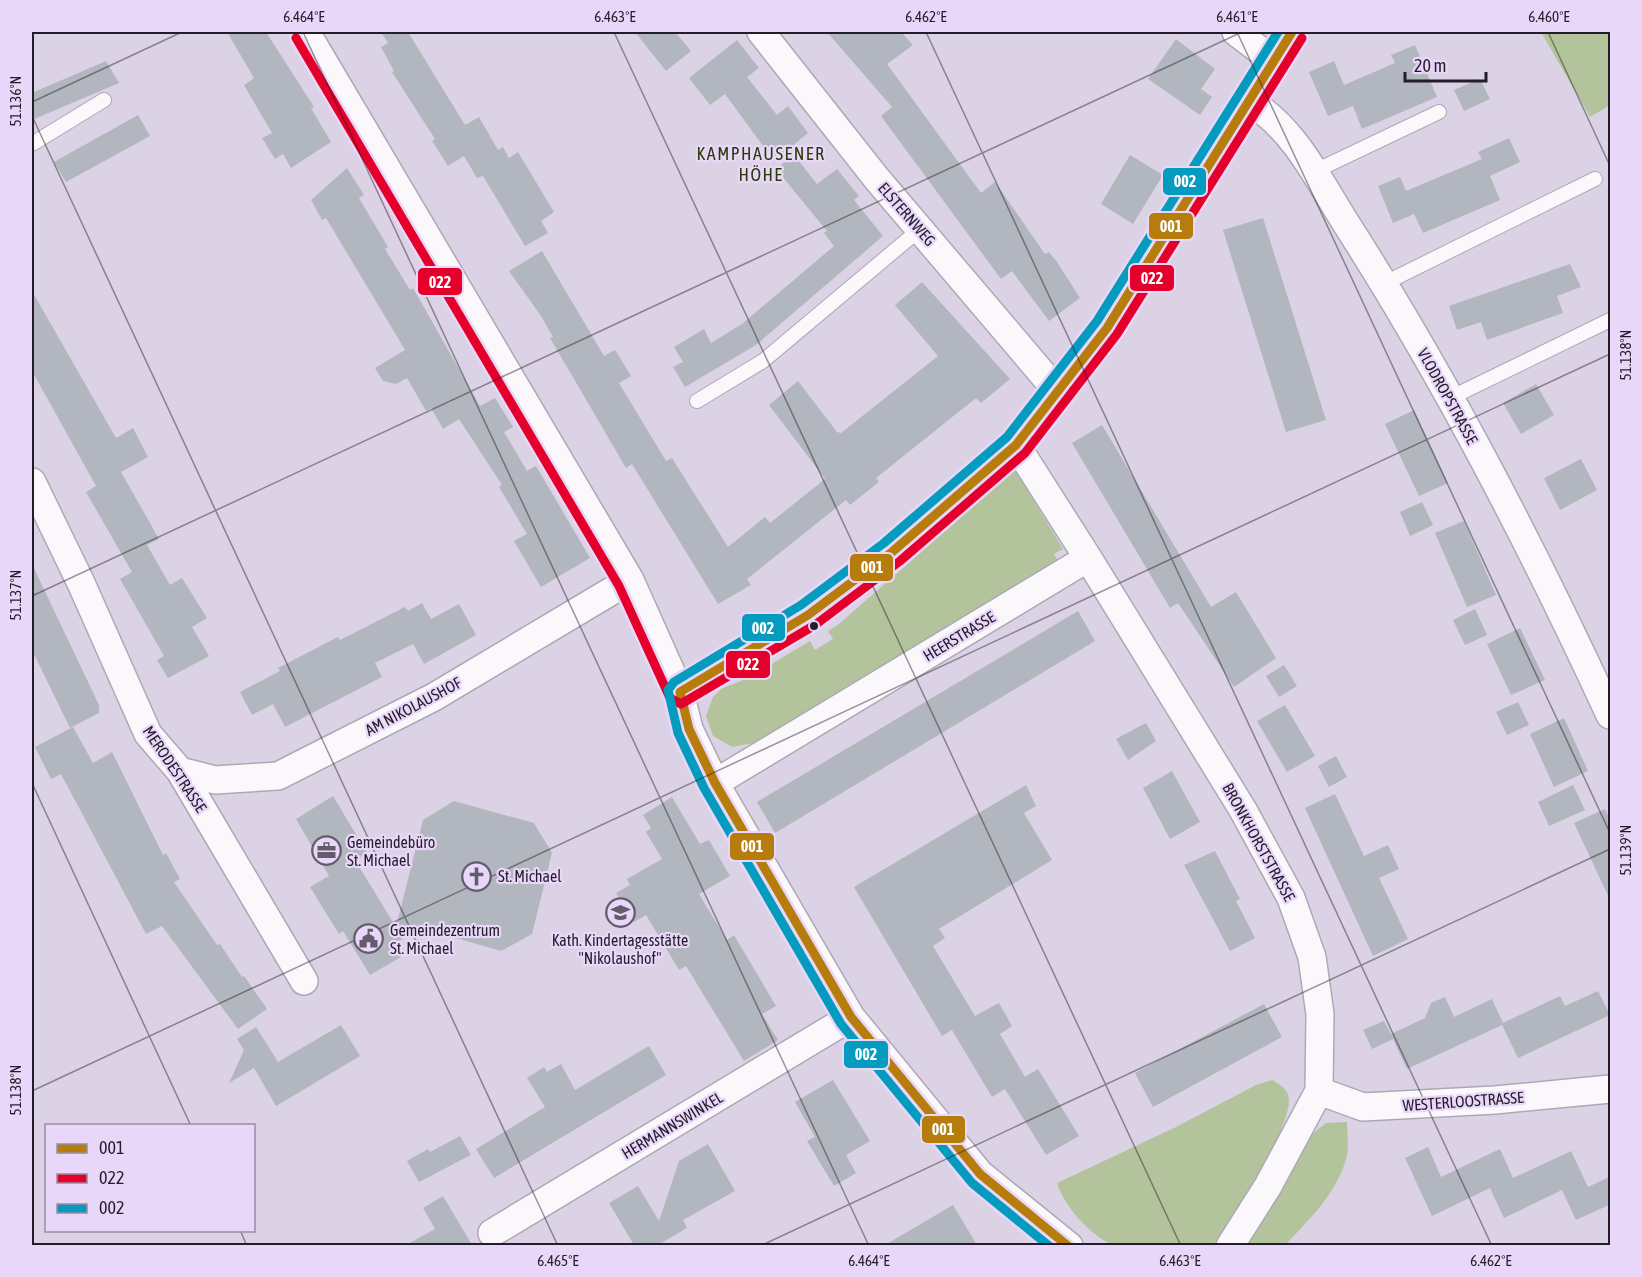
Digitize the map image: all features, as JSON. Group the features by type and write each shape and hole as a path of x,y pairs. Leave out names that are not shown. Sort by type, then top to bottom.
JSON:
{"street":[{"path":"306,32 630,580 680,692 689,729 715,783 851,1017 980,1174 1053,1242"},
{"name":"ELSTERNWEG","path":"761,32 919,230 1058,392"},
{"path":"1236,32 1274,61"},
{"path":"680,692 808,615 891,552 1016,445 1107,328 1292,32"},
{"name":"VLODROPSTRASSE","path":"1250,102 1271,114 1290,137 1385,283 1508,504 1611,715"},
{"path":"1016,445 1088,558"},
{"name":"MERODESTRASSE","path":"32,482 81,583 148,734 180,771 304,981"},
{"name":"HEERSTRASSE","path":"715,783 1088,558"},
{"name":"BRONKHORSTSTRASSE","path":"1088,558 1243,810 1291,898 1312,957 1320,1014 1319,1091 1268,1186 1230,1245"},
{"name":"AM NIKOLAUSHOF","path":"180,771 215,780 278,776 434,697 630,580"},
{"name":"HERMANNSWINKEL","path":"492,1233 851,1017"},
{"name":"WESTERLOOSTRASSE","path":"1319,1091 1363,1107 1495,1100 1611,1089"}],"lane":[{"path":"32,144 104,100"},
{"path":"1313,172 1439,112"},
{"path":"1385,283 1595,179"},
{"path":"697,401 763,361 919,230"},
{"path":"1450,398 1611,320"}],"green space":[{"path":"1541,32 1610,32 1610,105 1590,117"},
{"path":"1015,470 1063,549 1054,554 1058,561 753,743 732,747 713,736 706,716 713,697 721,689 748,678 810,641 815,650 833,639 828,631 839,624"},
{"path":"1272,1080 1286,1090 1289,1100 1287,1114 1259,1174 1213,1245 1143,1247 1111,1244 1086,1226 1065,1201 1057,1183 1174,1128 1256,1085"},
{"path":"1347,1122 1348,1151 1343,1168 1330,1193 1313,1215 1285,1245 1242,1246 1307,1138 1326,1123"}],"building":[{"path":"227,32 266,32 314,107 311,108 331,142 291,168 283,154 275,159 262,138 272,133 244,85 254,78"},
{"path":"381,32 408,32 465,125 479,117 498,150 503,147 509,158 518,152 554,212 541,221 548,233 525,246 483,176 477,178 464,156 448,166 432,141 435,139 392,72 394,71 381,47 388,43"},
{"path":"635,32 675,32 691,51 666,71"},
{"path":"827,32 901,32 913,45 887,64 981,193 995,182 1045,254 1049,252 1057,262 1080,298 1049,321 1012,271 1001,279 881,116 892,107"},
{"path":"1176,39 1215,69 1201,89 1212,97 1200,115 1148,79"},
{"path":"737,40 759,68 747,77 777,115 788,106 808,133 774,161 725,94 710,105 689,78"},
{"path":"1415,45 1437,97 1362,129 1353,106 1328,116 1309,72 1334,61 1344,85 1395,63 1391,55"},
{"path":"106,61 119,83 32,120 32,93"},
{"path":"1480,79 1490,99 1464,111 1454,90"},
{"path":"138,115 150,136 66,182 54,162"},
{"path":"1509,138 1520,162 1490,176 1500,200 1423,233 1414,214 1393,223 1378,186 1400,177 1406,191 1482,159 1478,152"},
{"path":"794,155 817,184 837,169 859,196 854,200 883,236 756,345 685,387 673,367 683,362 674,347 704,329 711,343 742,324 834,246 824,233 827,231 776,169"},
{"path":"1130,155 1163,175 1133,224 1101,204"},
{"path":"347,168 364,195 359,198 388,247 385,249 410,290 413,288 480,406 495,398 513,427 504,432 527,471 536,466 590,558 541,587 514,541 527,534 499,487 502,485 459,419 443,429 431,408 426,411 407,378 396,384 383,381 375,368 405,350 326,218 322,220 311,200"},
{"path":"1263,218 1326,420 1286,432 1223,230"},
{"path":"542,251 604,356 615,350 631,376 619,383 666,461 672,458 728,547 765,517 770,523 825,479 769,405 798,381 837,432 841,433 938,356 895,305 922,282 1010,379 981,403 976,398 876,478 879,482 850,505 846,500 747,579 751,585 718,604 632,464 626,468 550,338 553,337 541,316 509,271"},
{"path":"1570,264 1581,287 1557,296 1563,313 1487,340 1481,322 1457,330 1449,306"},
{"path":"32,291 116,438 133,428 148,457 121,472 159,539 147,545 170,585 182,578 207,618 192,627 209,656 168,678 157,660 164,656 120,579 132,572 86,492 96,486 32,371"},
{"path":"1536,384 1554,415 1521,434 1503,403"},
{"path":"1414,410 1448,483 1419,496 1385,424"},
{"path":"1102,425 1211,607 1236,592 1276,658 1234,687 1178,603 1170,608 1072,443"},
{"path":"1581,459 1597,490 1560,510 1544,478"},
{"path":"1422,502 1433,525 1410,536 1400,512"},
{"path":"1464,521 1496,595 1467,607 1435,533"},
{"path":"32,564 99,705 99,713 70,728 32,650"},
{"path":"422,603 431,619 459,604 476,635 424,664 413,644 375,663 382,677 285,727 273,704 252,715 240,692 280,671 278,668 338,637 340,640 405,607 408,611"},
{"path":"1475,609 1487,635 1465,645 1453,620"},
{"path":"1078,611 1095,641 775,833 757,802"},
{"path":"1520,628 1545,680 1511,695 1487,644"},
{"path":"1284,665 1297,686 1279,697 1266,676"},
{"path":"1518,702 1529,725 1507,735 1496,712"},
{"path":"1285,705 1315,756 1287,772 1257,721"},
{"path":"1564,718 1588,771 1554,787 1530,734"},
{"path":"1146,723 1156,741 1128,760 1116,739"},
{"path":"73,727 93,763 112,752 163,855 166,853 180,879 174,882 217,945 220,944 267,1009 238,1029 162,926 146,934 61,774 51,779 35,747"},
{"path":"1336,756 1347,777 1329,787 1318,766"},
{"path":"1172,771 1200,822 1170,839 1143,788"},
{"path":"1026,785 1036,806 1024,813 1052,860 939,929 945,938 933,946 975,1016 999,1003 1012,1026 1000,1034 1025,1077 1038,1069 1079,1136 1046,1155 1005,1089 992,1097 952,1030 942,1036 854,887"},
{"path":"1573,785 1585,810 1549,826 1538,802"},
{"path":"1335,794 1364,856 1388,845 1399,869 1379,878 1408,939 1373,956 1305,808"},
{"name":"St. Michael","path":"333,796 367,853 355,860 396,927 423,820 454,801 534,823 552,853 532,934 501,951 421,928 393,944 401,957 370,975 343,931 339,934 310,887 329,876 296,819"},
{"path":"672,797 700,844 709,840 730,876 699,894 727,940 734,935 776,1006 762,1014 778,1040 744,1061 686,966 679,970 646,915 634,922 616,893 630,885 627,879 662,859 646,832 651,828 643,815"},
{"path":"1605,809 1611,821 1611,902 1574,823"},
{"path":"1215,851 1240,899 1236,901 1255,938 1230,951 1184,865"},
{"path":"1598,991 1610,1015 1518,1058 1502,1025 1407,1069 1393,1039 1372,1049 1363,1030 1384,1021 1391,1034 1425,1018 1431,1003 1445,997 1454,1017 1492,999 1503,1023 1560,996 1565,1006"},
{"path":"1264,1004 1282,1037 1153,1107 1135,1073"},
{"path":"341,1025 360,1056 276,1106 254,1068 229,1083 244,1050 237,1039 256,1027 278,1062"},
{"path":"649,1046 666,1075 494,1178 476,1149 545,1107 527,1078 544,1067 547,1072 561,1064 575,1090"},
{"path":"833,1080 870,1141 846,1155 856,1173 834,1186 807,1141 815,1137 795,1102"},
{"path":"460,1136 471,1155 419,1182 407,1161 428,1149 430,1152"},
{"path":"708,1144 735,1191 683,1220 687,1228 658,1245 634,1245 609,1203 638,1186 659,1221 679,1161"},
{"path":"1428,1147 1441,1177 1500,1149 1513,1178 1571,1151 1588,1187 1611,1176 1611,1204 1576,1220 1562,1190 1504,1218 1490,1188 1432,1216 1405,1158"},
{"path":"443,1196 472,1245 406,1245 435,1229 423,1208"},
{"path":"953,1205 977,1245 885,1245"}],"transit line":[{"name":"002","path":"1049,1246 972,1183 841,1024 704,788 678,733 668,690 674,682 801,605 884,543 1007,437 1097,321 1278,32"},
{"name":"001","path":"680,692 808,615 892,552 1016,445 1107,328 1292,32"},
{"name":"022","path":"296,38 619,586 670,698 681,704 815,625 900,561 1025,453 1117,334 1302,38"},
{"name":"001","path":"680,692 689,729 715,783 851,1017 980,1174 1068,1246"}],"place":[{"name":"Gemeindebüro St. Michael","path":"326,851"},
{"name":"St. Michael","path":"477,876"},
{"name":"Kath. Kindertagesstätte \"Nikolaushof\"","path":"620,912"},
{"name":"Gemeindezentrum St. Michael","path":"369,939"}],"district":[{"name":"KAMPHAUSENER HÖHE","path":"761,164"}]}
